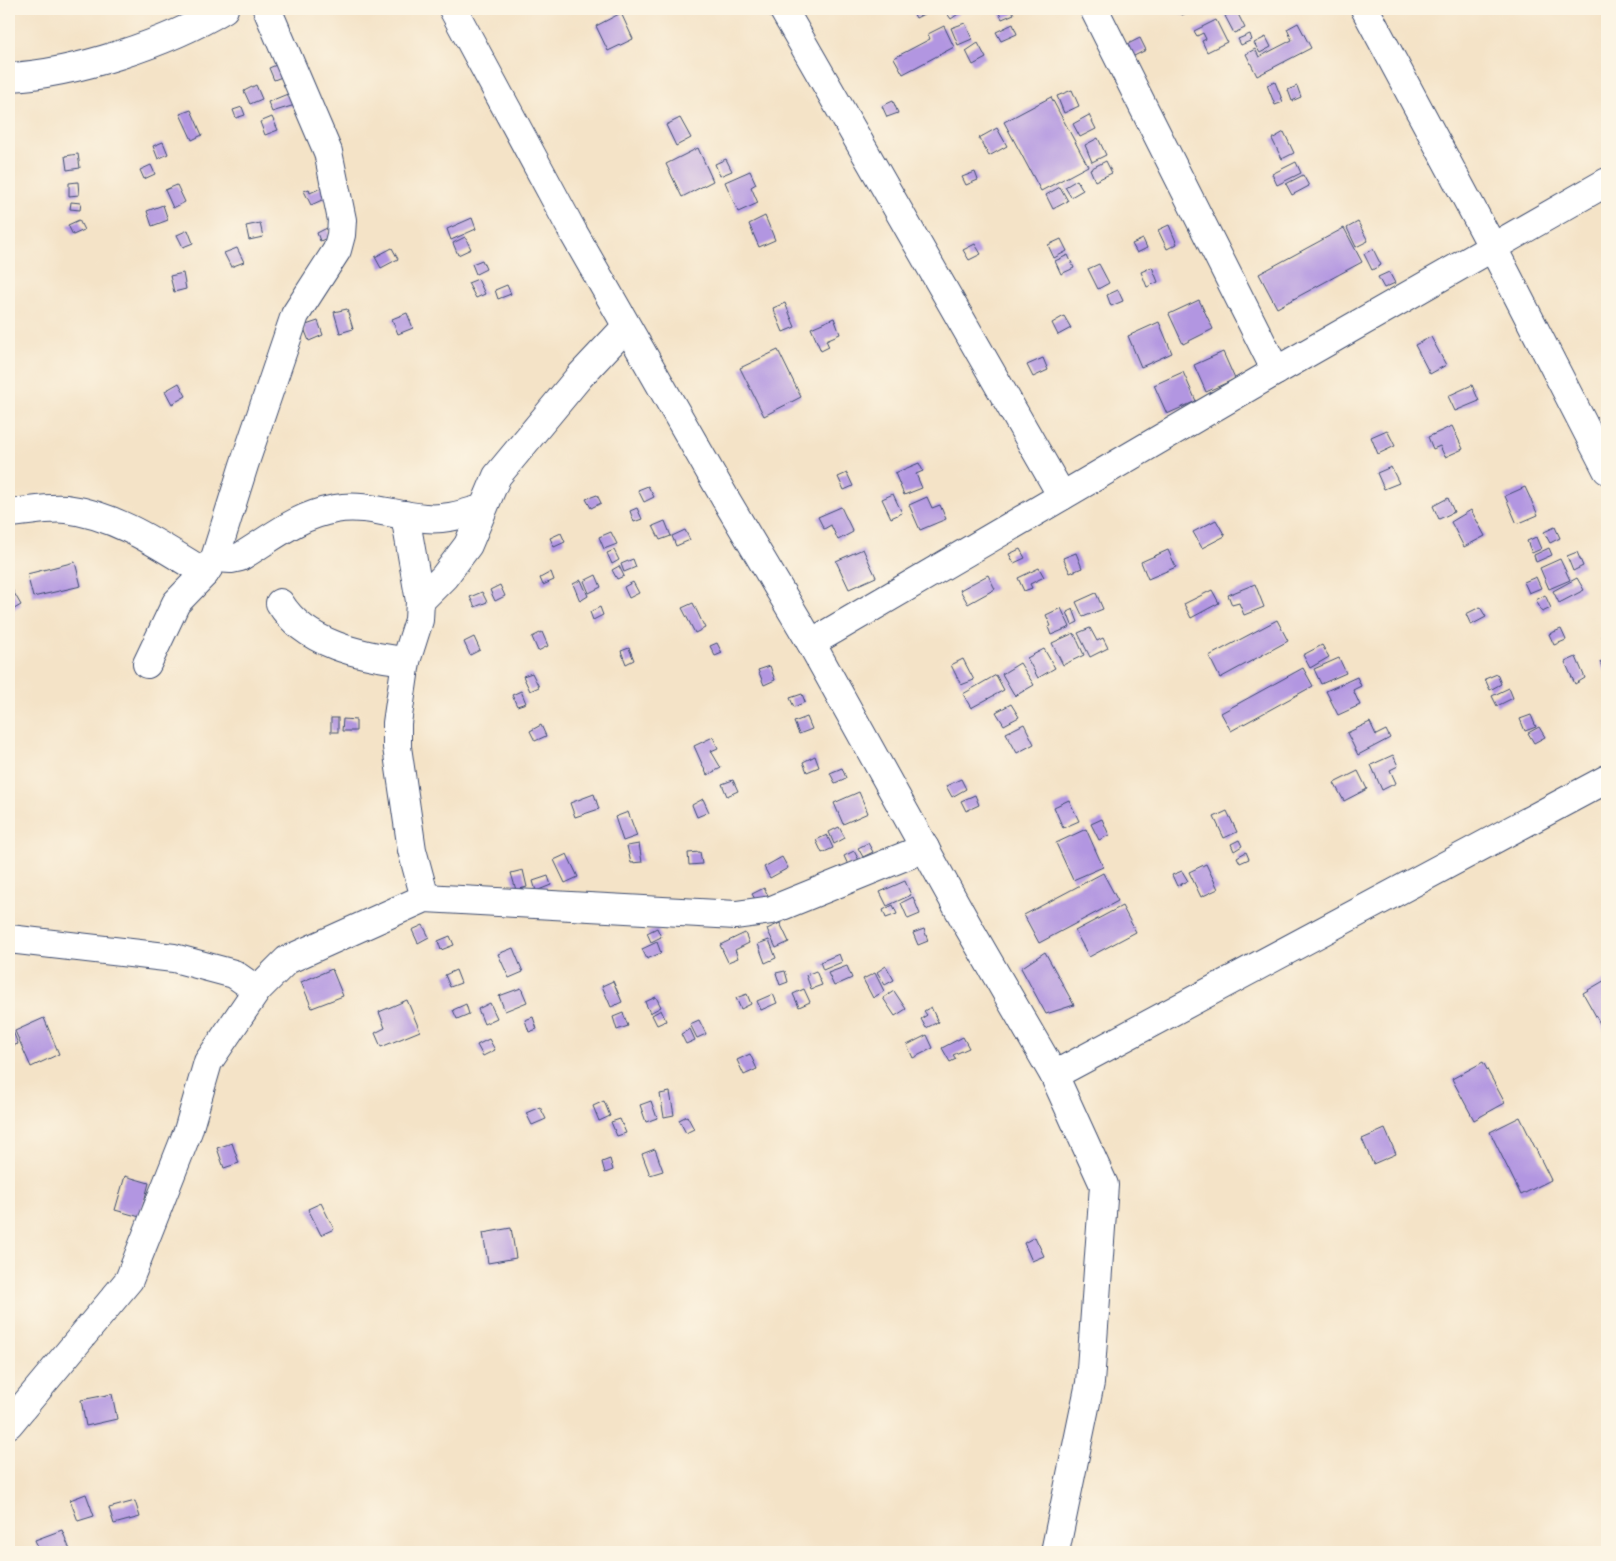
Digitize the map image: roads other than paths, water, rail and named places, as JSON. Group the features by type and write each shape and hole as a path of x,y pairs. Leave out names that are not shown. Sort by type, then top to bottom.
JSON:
{"street":[{"path":"9,77 56,70 101,59 203,22 224,9"},
{"path":"147,664 176,603 210,565 295,315 337,250 341,235 342,220 328,152 267,9"},
{"path":"453,9 626,327 811,642 925,848 1054,1074 1104,1185 1090,1382 1055,1552"},
{"path":"783,9 1062,496"},
{"path":"1094,9 1276,371"},
{"path":"1365,9 1492,246 1607,470"},
{"path":"811,642 1492,246 1607,182"},
{"path":"420,601 444,577 468,544 481,509 497,476 518,448 597,356 626,327"},
{"path":"9,513 65,509 97,515 210,565 240,557 292,523 334,509 354,507 424,518 444,518 481,509"},
{"path":"405,515 420,601 419,620 406,661 397,723 397,747 412,850 425,898"},
{"path":"280,603 287,614 299,625 348,651 356,654 406,661"},
{"path":"1054,1074 1607,779"},
{"path":"9,1424 129,1280 188,1131 208,1062 256,990 287,960 425,898 736,915 772,910 925,848"},
{"path":"9,939 174,958 234,974 256,990"}]}
